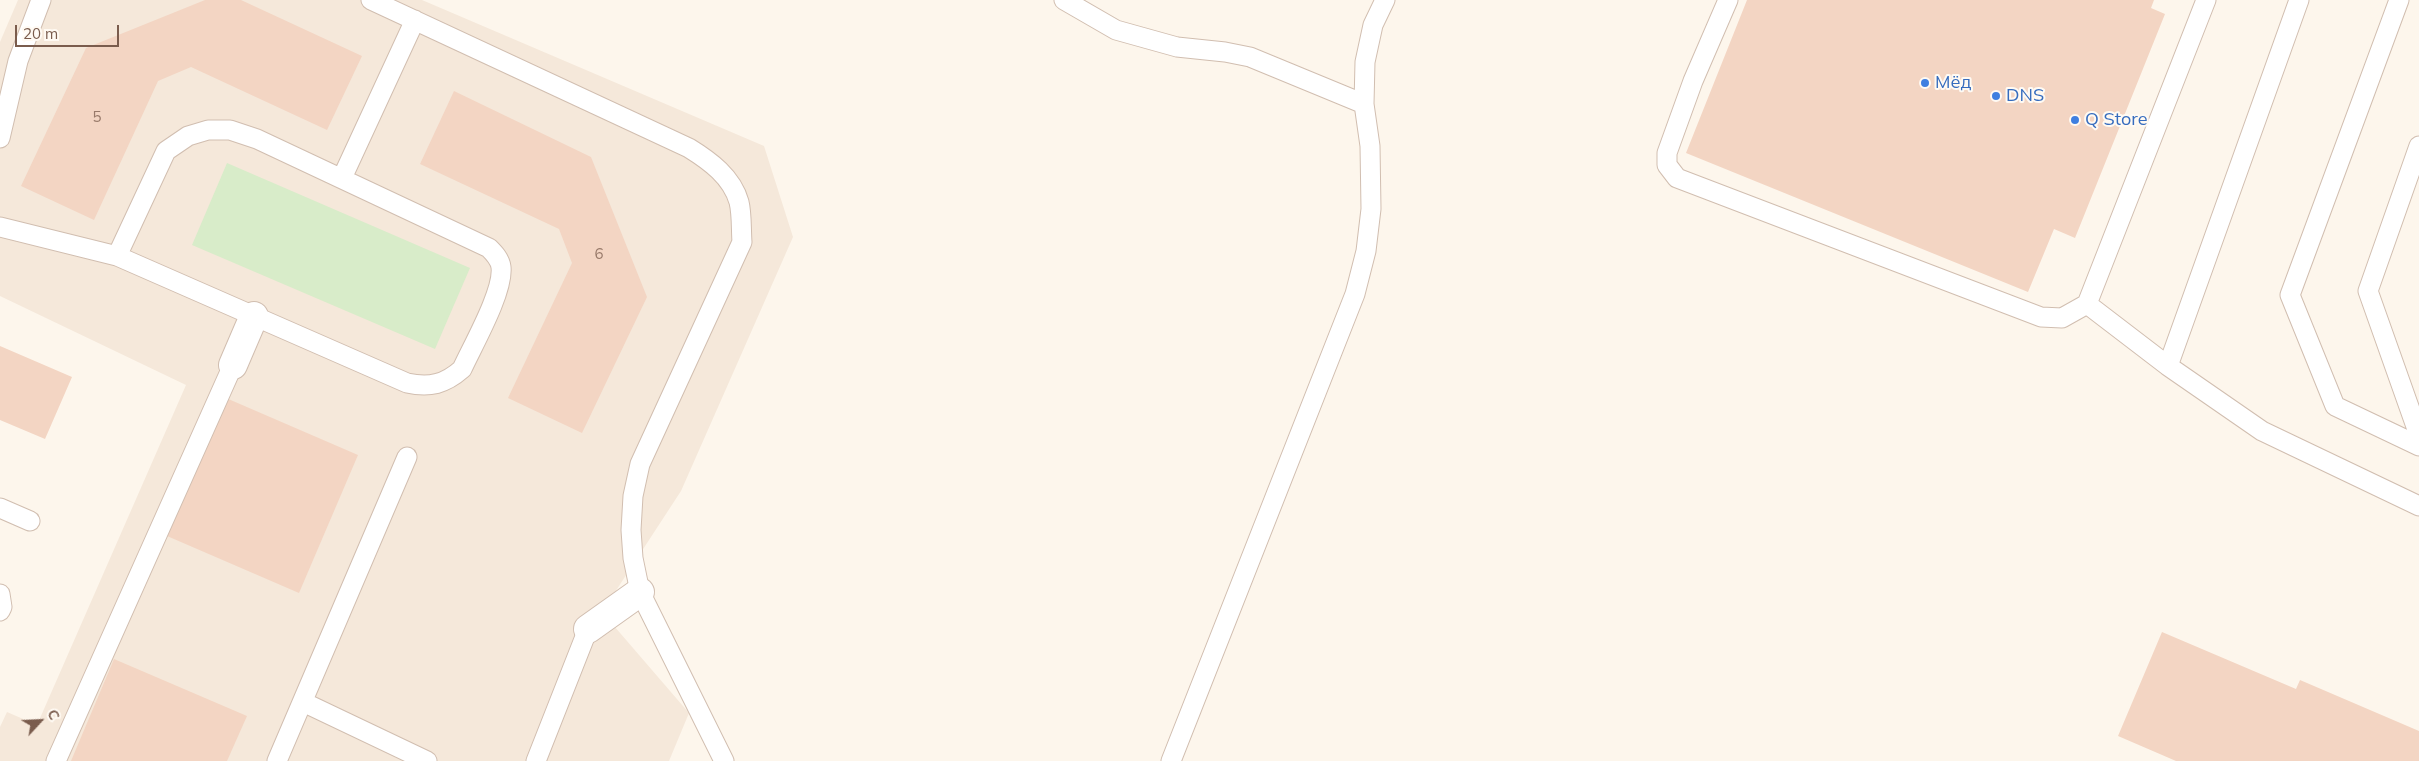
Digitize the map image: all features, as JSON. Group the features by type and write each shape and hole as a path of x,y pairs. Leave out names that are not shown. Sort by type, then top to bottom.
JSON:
{"street":[{"path":"233,365 254,316"},
{"path":"588,629 640,592"}],"lane":[{"path":"0,138 18,61 41,0"},
{"path":"371,0 689,148 711,161 728,180 738,202 742,242 640,464 633,496 631,530 633,558 640,592 724,761"},
{"path":"1064,0 1116,30 1177,47 1250,57 1364,104"},
{"path":"1171,761 1355,294 1366,251 1371,209 1370,146 1364,104 1365,62 1373,24 1384,0"},
{"path":"1728,0 1694,81 1667,153 1667,165 1677,178 2041,317 2062,318 2087,304 2206,0"},
{"path":"2168,366 2299,0"},
{"path":"2399,0 2290,295 2335,406 2419,446"},
{"path":"342,178 415,20"},
{"path":"0,227 117,256 407,383 422,387 435,385 451,379 462,369 501,284 501,266 496,255 479,242 257,139 230,130 208,130 188,136 166,151 117,256"},
{"path":"2419,146 2368,291 2419,434"},
{"path":"2087,304 2168,366 2262,431 2419,506"},
{"path":"56,761 233,365"},
{"path":"277,761 407,457"},
{"path":"0,508 30,521"},
{"path":"0,594 2,607 0,611"},
{"path":"536,761 588,629"},
{"path":"302,702 427,761"}],"shaded area":[{"path":"18,0 422,0 764,146 793,237 681,491 602,612 689,713 669,761 0,761 0,727 7,712 37,725 186,385 0,296 0,42"}],"green space":[{"path":"227,163 470,268 435,349 192,245"}],"building":[{"path":"205,0 241,0 362,56 327,130 191,67 158,81 94,220 21,186 86,48"},
{"name":"Мёд","path":"1747,0 2154,0 2151,8 2165,14 2075,238 2054,229 2028,292 1686,153"},
{"path":"454,91 591,157 647,297 582,433 508,398 572,263 559,229 420,164"},
{"path":"0,346 72,377 45,439 0,420"},
{"path":"226,398 358,455 299,593 167,536"},
{"path":"2162,632 2296,689 2300,680 2419,731 2419,761 2176,761 2118,736"},
{"path":"114,659 247,716 227,761 71,761"}],"place":[{"name":"Мёд","path":"1925,83"},
{"name":"DNS","path":"1996,96"},
{"name":"Q Store","path":"2075,120"}]}
